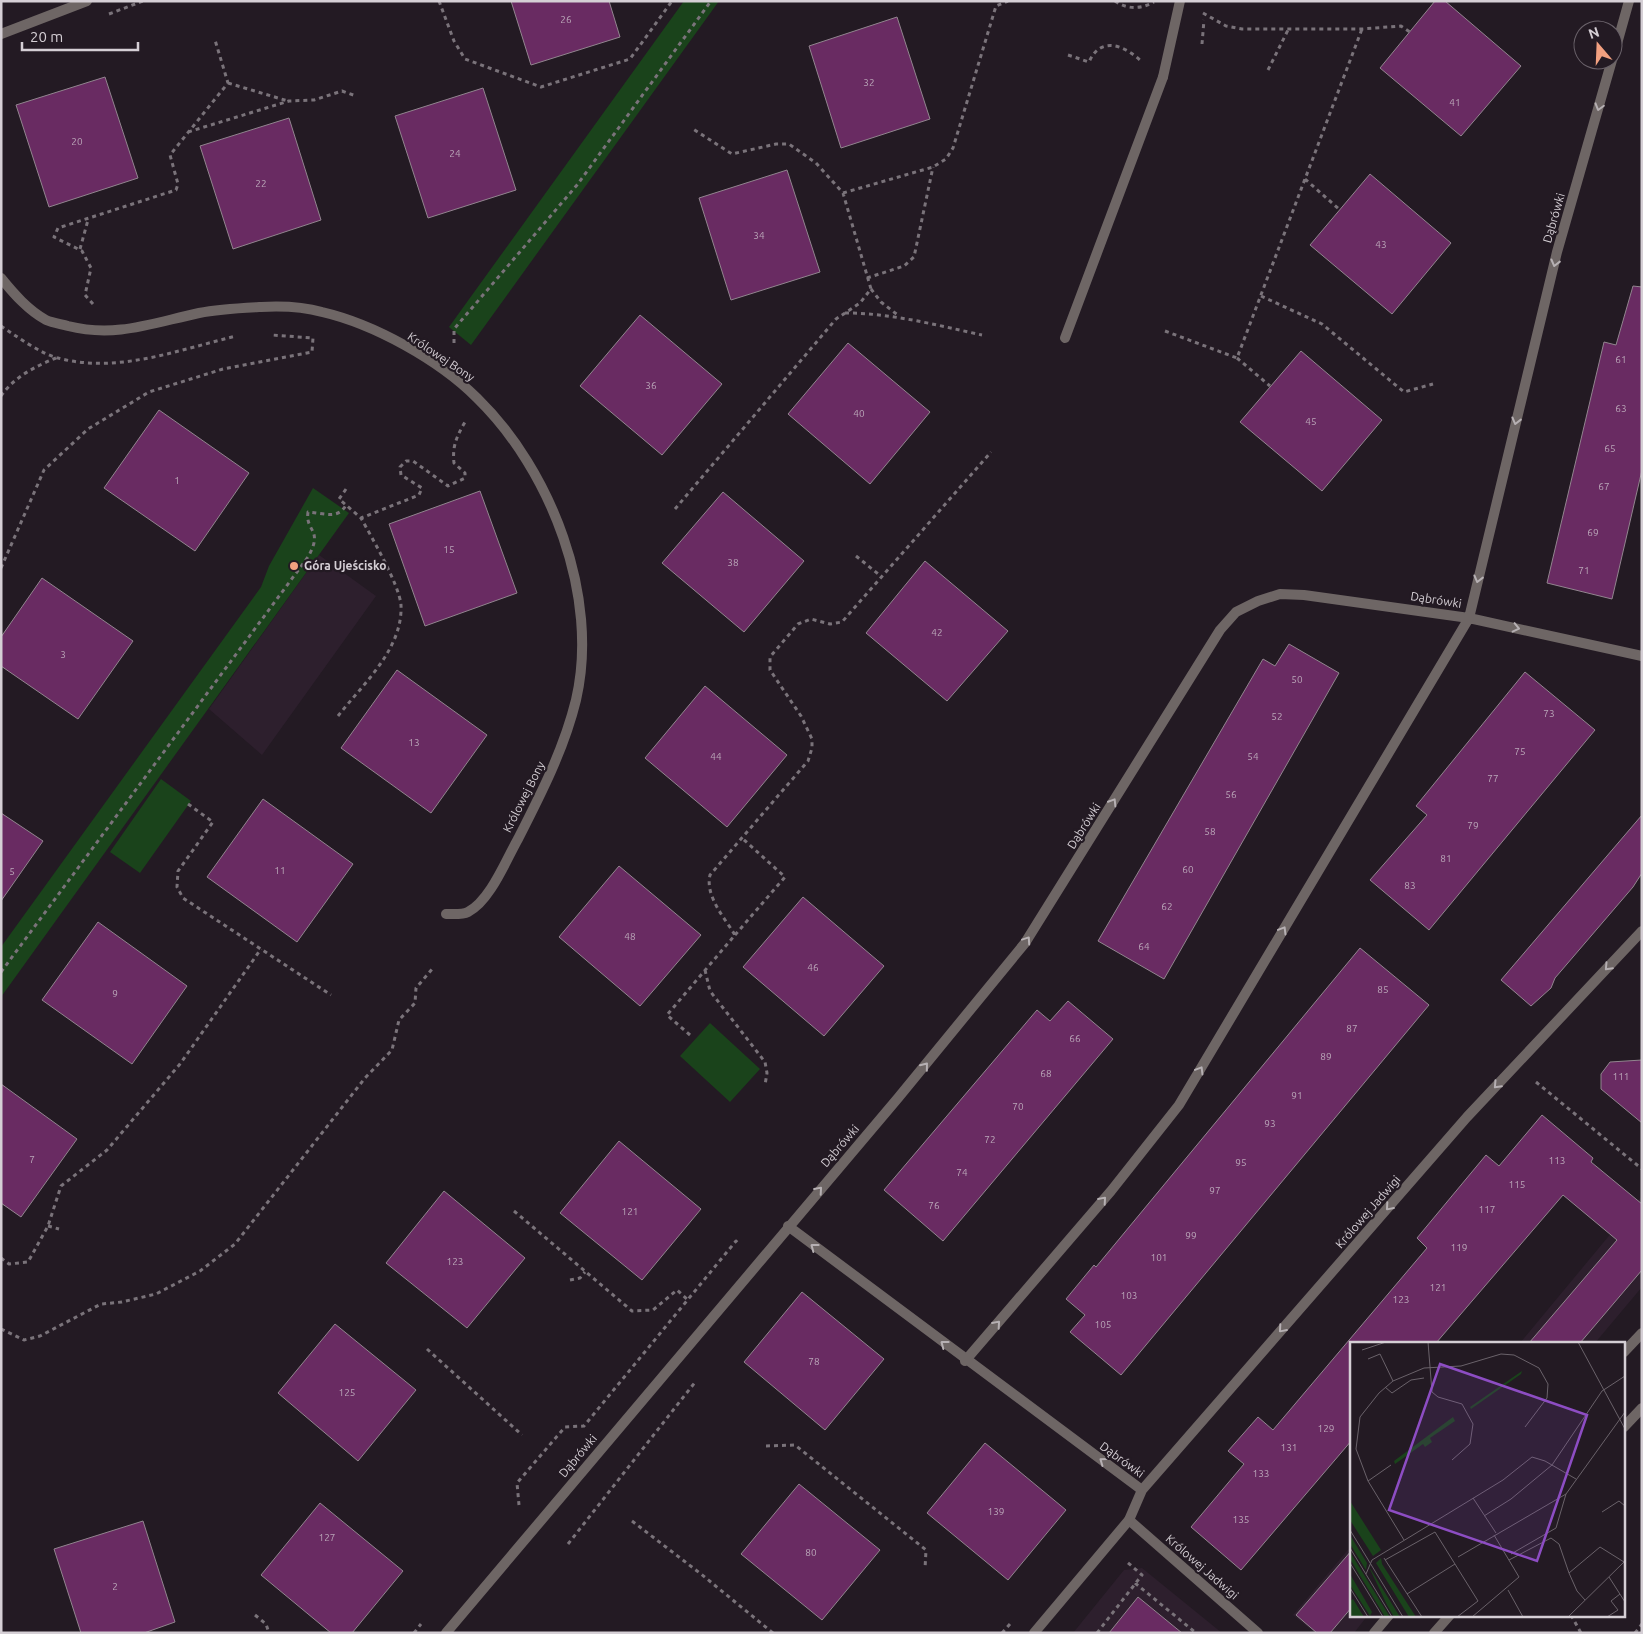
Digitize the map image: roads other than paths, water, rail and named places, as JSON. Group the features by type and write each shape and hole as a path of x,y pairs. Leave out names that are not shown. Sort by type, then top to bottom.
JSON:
{"street":[{"path":"1,34 87,1"},
{"path":"1065,338 1164,73 1180,1"},
{"name":"Dąbrówki","path":"1623,23 1629,1"},
{"name":"Dąbrówki","path":"966,1361 1111,1191 1179,1105 1469,618 1558,252 1610,70"},
{"name":"Królowej Bony","path":"1,278 21,300 48,321 92,332 127,330 201,313 262,307 320,311 355,322 394,340 439,368 477,397 517,442 542,484 558,522 578,598 582,646 576,698 553,770 503,866 481,902 466,914 446,914"},
{"name":"Dąbrówki","path":"446,1633 898,1098 1025,943 1220,630 1236,612 1280,594 1386,605 1469,618 1642,656"},
{"name":"Królowej Jadwigi","path":"1034,1633 1129,1520 1142,1490 1467,1117 1642,932"},
{"name":"Dąbrówki","path":"788,1226 966,1361 1142,1490"},
{"path":"1626,1350 1642,1333"},
{"path":"1626,1425 1642,1408"},
{"name":"Królowej Jadwigi","path":"1129,1520 1258,1633"},
{"path":"1374,1633 1389,1616"},
{"path":"1434,1633 1449,1616"}],"place":[{"name":"Góra Ujeścisko","path":"294,566"}]}
